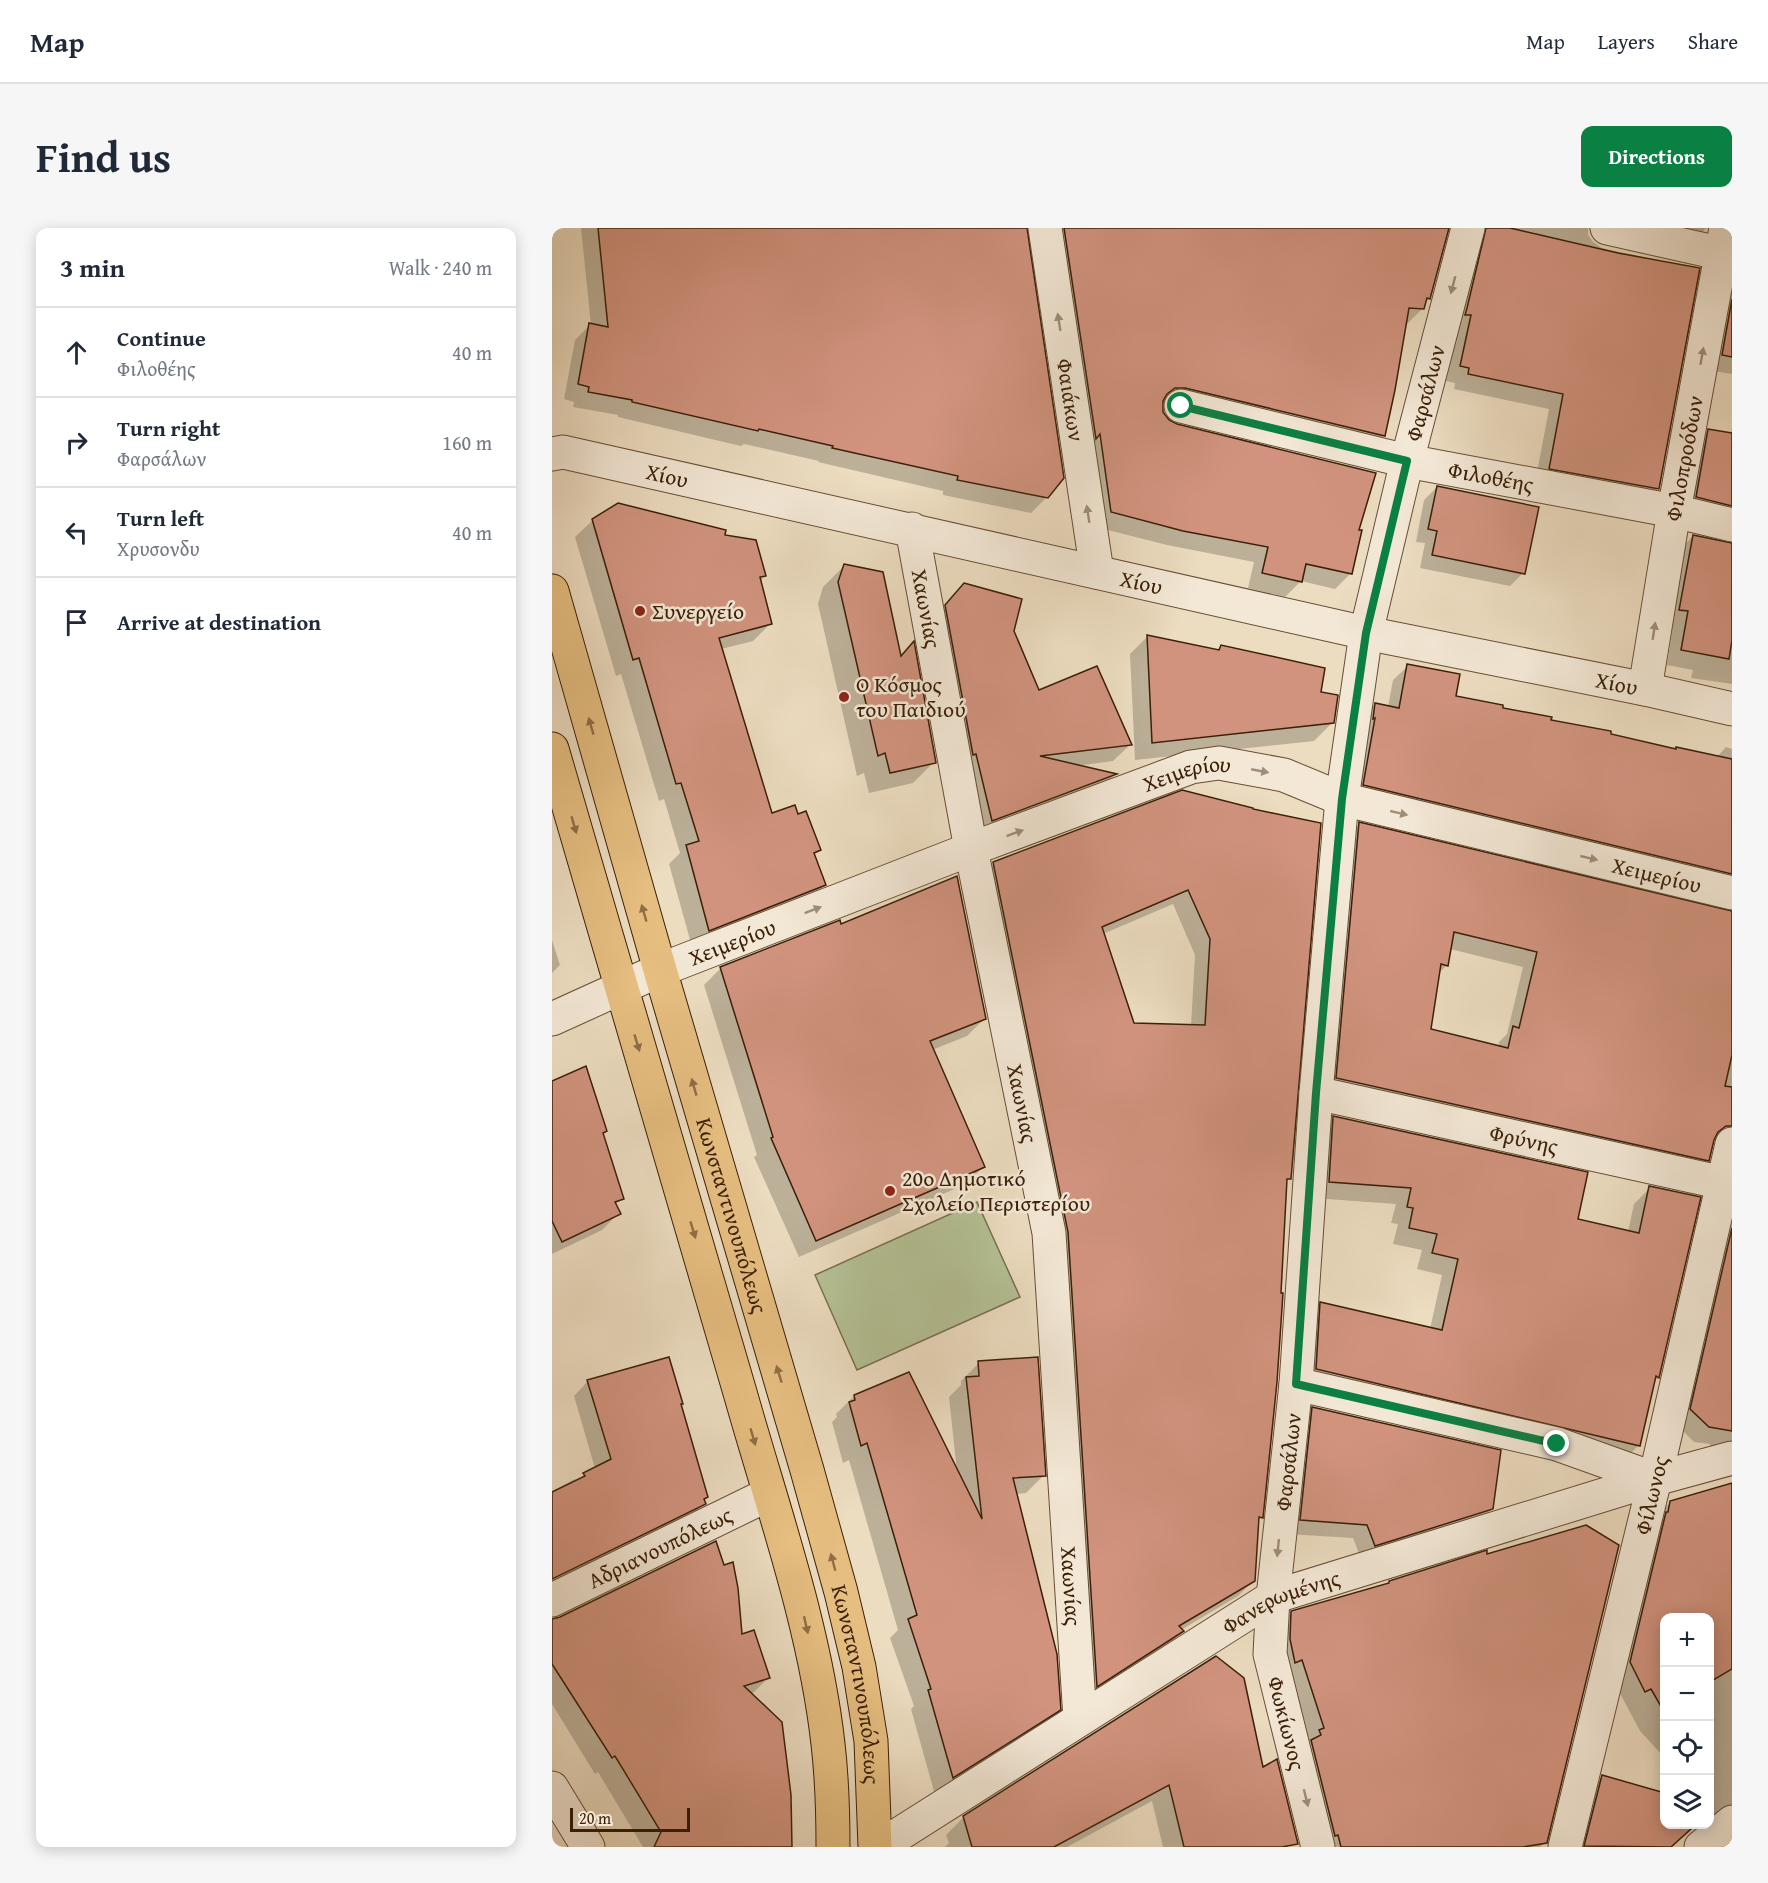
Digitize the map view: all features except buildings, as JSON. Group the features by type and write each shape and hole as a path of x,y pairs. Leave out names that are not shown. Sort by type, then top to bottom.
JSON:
{"main road":[{"name":"Κωνσταντινουπόλεως","path":"552,591 841,1592 859,1667 871,1741 877,1847"},
{"name":"Κωνσταντινουπόλεως","path":"552,749 704,1264 802,1607 817,1671 829,1745 833,1847"}],"street":[{"name":"Φαιάκων","path":"1045,228 1097,572"},
{"name":"Φαρσάλων","path":"1273,1597 1296,1384 1316,1093 1342,799 1366,633 1407,461 1468,228"},
{"path":"1607,228 1726,246"},
{"name":"Φιλοπροόδων","path":"1645,689 1674,512 1726,246"},
{"name":"Φιλοθέης","path":"1181,406 1407,461 1732,525"},
{"name":"Χίου","path":"552,454 563,452 1366,633 1645,689 1732,709"},
{"name":"Χαωνίας","path":"912,529 971,849 1049,1233 1080,1719"},
{"name":"Χειμερίου","path":"552,1019 660,969 971,849 1191,767 1219,763 1284,776 1342,799 1732,893"},
{"name":"Φρύνης","path":"1316,1093 1727,1184"},
{"name":"Φίλωνος","path":"1565,1847 1727,1184 1732,1144"},
{"path":"1296,1384 1557,1444 1655,1479"},
{"name":"Φανερωμένης","path":"877,1847 1273,1597 1655,1479 1732,1458"},
{"name":"Αδριανουπόλεως","path":"552,1600 769,1494"},
{"name":"Φωκίωνος","path":"1273,1597 1270,1654 1318,1847"},
{"path":"552,1788 588,1847"},
{"path":"1701,1847 1732,1822"}],"green space":[{"path":"977,1202 1020,1297 857,1370 815,1275"}],"place":[{"name":"Συνεργείο","path":"640,611"},
{"name":"Ο Κόσμος του Παιδιού","path":"844,697"},
{"name":"20ο Δημοτικό Σχολείο Περιστερίου","path":"890,1191"}],"route":[{"path":"1181,406 1407,461 1366,633 1342,799 1316,1093 1296,1384 1557,1444"}]}
